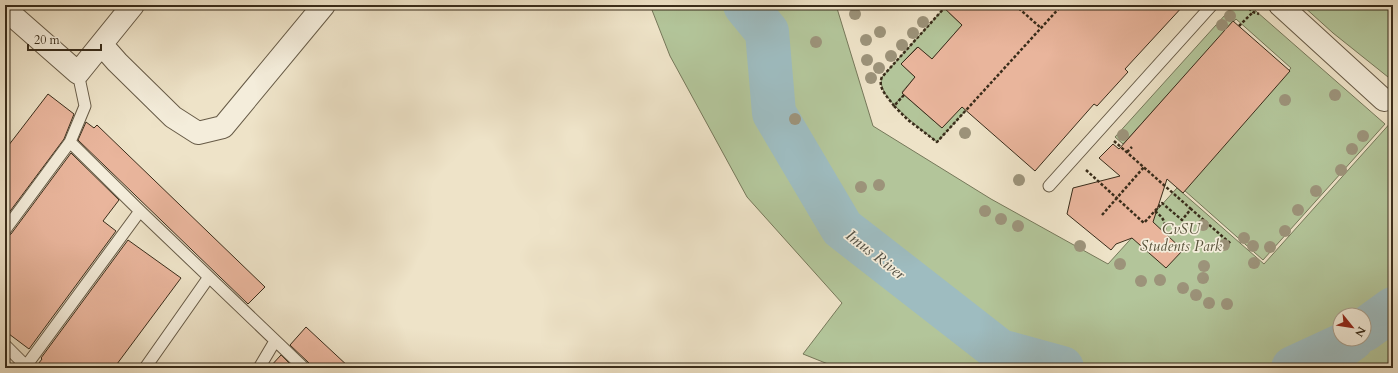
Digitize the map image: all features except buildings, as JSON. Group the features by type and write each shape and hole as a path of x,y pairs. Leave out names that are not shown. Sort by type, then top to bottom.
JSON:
{"street":[{"path":"5,9 78,73 133,5"},
{"path":"102,45 117,62 173,117 198,133 223,127 324,5"},
{"path":"1280,5 1384,100"}],"lane":[{"path":"1049,186 1212,5"},
{"path":"5,230 70,142 86,106 78,73"},
{"path":"70,142 304,368"},
{"path":"5,345 27,367 140,211"},
{"path":"145,368 210,277"},
{"path":"259,368 275,341"}],"path":[{"path":"947,5 882,77 880,82 881,88 894,106 908,120 937,142 1062,5"},
{"path":"1015,5 1041,28"},
{"path":"1239,26 1252,12"},
{"path":"894,106 904,95"},
{"path":"1108,145 1113,140 1191,210 1232,244"},
{"path":"1127,152 1132,147"},
{"path":"1090,165 1086,170 1144,223 1162,203 1182,220 1191,210"},
{"path":"1102,215 1144,167"},
{"path":"1155,211 1163,218 1165,223 1165,229 1163,231"}],"green space":[{"name":"CvSU Students Park","path":"650,5 836,5 873,126 991,199 1108,264 1177,188 1264,264 1393,120 1393,368 838,368 803,354 842,303 747,197 670,56"},
{"path":"947,5 956,5 949,13 962,25 932,59 917,47 901,64 915,77 902,92 904,94 897,102 904,95 942,128 1033,30 1041,28 937,142 892,103 881,85 882,77"},
{"path":"1234,5 1249,5 1385,124 1263,260 1184,190 1291,68 1236,19 1123,144 1115,137"},
{"path":"1302,5 1393,5 1393,81 1333,33"}],"waterway":[{"name":"Imus River","path":"745,5 767,32 774,113 842,228 1000,351 1062,368"},
{"name":"Imus River","path":"1372,324 1393,309"},
{"name":"Imus River","path":"1293,368 1338,347"}]}
